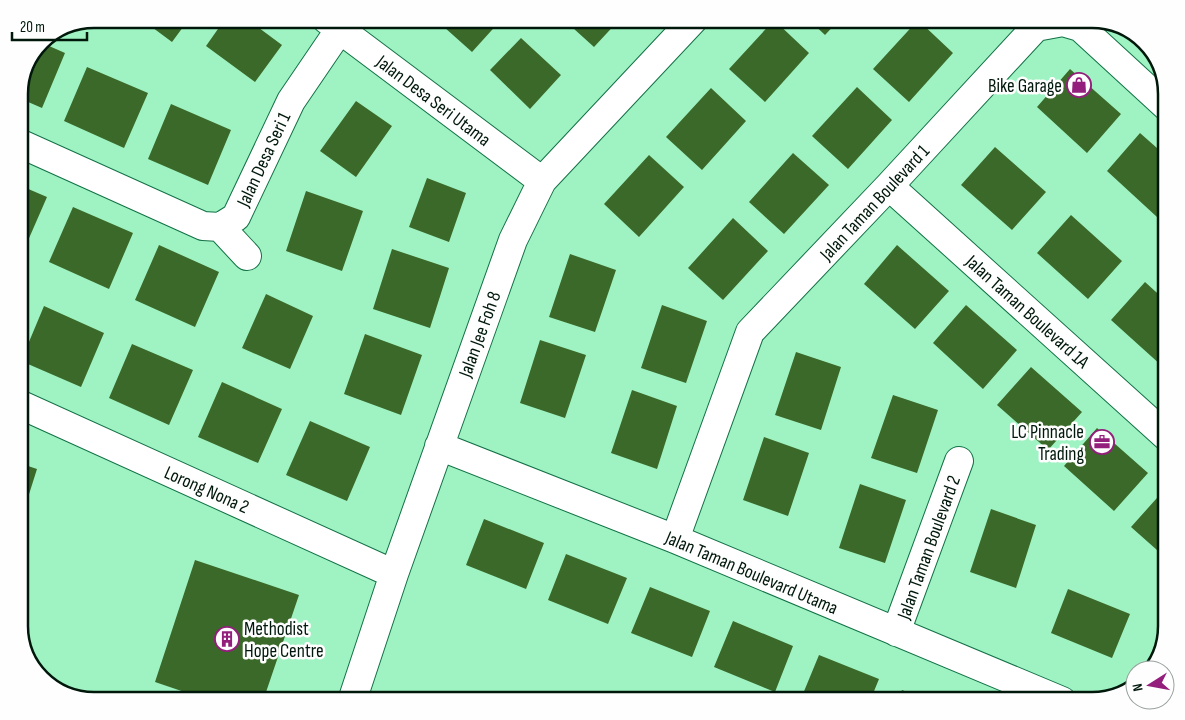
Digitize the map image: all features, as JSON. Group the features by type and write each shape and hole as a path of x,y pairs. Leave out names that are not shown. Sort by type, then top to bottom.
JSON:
{"street":[{"name":"Jalan Desa Seri 1","path":"220,227 236,217 291,101 335,28"},
{"name":"Jalan Desa Seri Utama","path":"347,28 542,182"},
{"name":"Jalan Jee Foh 8","path":"355,692 394,574 513,240 542,182 686,28"},
{"name":"Jalan Taman Boulevard 1","path":"675,539 750,332 889,186 1035,28"},
{"name":"Jalan Taman Boulevard 1","path":"1081,28 1157,98"},
{"path":"28,147 203,226 220,227 247,256"},
{"name":"Jalan Taman Boulevard 1A","path":"889,186 1158,428"},
{"name":"Lorong Nona 2","path":"28,408 394,574"},
{"name":"Jalan Taman Boulevard Utama","path":"439,446 675,539 1040,692"},
{"name":"Jalan Taman Boulevard 2","path":"896,632 959,461"}],"building":[{"path":"153,28 182,28 172,42"},
{"path":"219,28 259,28 282,45 255,82 206,46"},
{"path":"445,28 494,28 472,52"},
{"path":"573,28 612,28 594,47"},
{"path":"767,28 782,28 809,53 765,102 729,69"},
{"path":"818,28 832,28 825,35"},
{"path":"911,28 926,28 953,53 909,102 873,69"},
{"path":"521,38 561,75 530,109 490,70"},
{"path":"48,46 65,53 42,108 28,102 28,90 34,65"},
{"path":"87,67 148,93 124,148 64,121"},
{"path":"1070,69 1121,114 1087,153 1037,107"},
{"path":"857,87 892,120 848,169 812,136"},
{"path":"711,88 746,121 702,170 666,137"},
{"path":"356,101 392,126 356,177 320,151"},
{"path":"171,104 231,130 208,185 148,159"},
{"path":"1140,133 1157,148 1157,217 1107,171"},
{"path":"995,147 1046,192 1012,230 961,185"},
{"path":"793,153 829,185 784,234 749,202"},
{"path":"649,155 684,187 639,237 604,204"},
{"path":"427,178 466,193 449,242 409,227"},
{"path":"28,189 47,197 28,241"},
{"path":"306,191 363,211 342,271 286,251"},
{"path":"73,207 133,233 109,289 49,262"},
{"path":"1071,215 1122,261 1088,299 1037,253"},
{"path":"733,218 768,251 723,300 688,268"},
{"path":"159,245 219,272 195,327 135,300"},
{"path":"897,245 949,291 915,329 864,284"},
{"path":"392,249 449,268 430,328 373,309"},
{"path":"570,254 616,270 595,332 549,317"},
{"path":"1145,282 1157,293 1158,362 1111,320"},
{"path":"266,294 313,316 290,369 242,348"},
{"path":"662,305 707,321 686,383 641,368"},
{"path":"966,305 1017,350 983,389 933,343"},
{"path":"44,306 104,333 81,387 28,364 28,344"},
{"path":"365,334 422,355 401,415 344,394"},
{"path":"540,340 586,355 565,418 520,403"},
{"path":"132,344 193,370 169,425 109,398"},
{"path":"796,352 841,367 821,430 775,415"},
{"path":"1031,367 1082,412 1048,450 997,405"},
{"path":"222,382 282,409 258,463 198,437"},
{"path":"632,390 677,406 657,469 611,453"},
{"path":"893,395 938,410 917,473 871,458"},
{"path":"310,421 370,447 347,501 286,475"},
{"path":"1097,428 1148,473 1114,511 1064,466"},
{"path":"764,437 809,453 788,516 743,500"},
{"path":"28,466 37,469 28,498"},
{"path":"860,484 906,500 885,563 839,548"},
{"path":"1158,497 1158,551 1131,527"},
{"path":"991,509 1036,525 1016,588 970,572"},
{"path":"484,519 544,543 526,589 466,565"},
{"path":"566,554 627,578 608,624 548,600"},
{"name":"Methodist Hope Centre","path":"195,560 299,595 266,692 184,692 155,682"},
{"path":"650,587 710,611 692,657 631,633"},
{"path":"1068,589 1130,614 1112,658 1051,633"},
{"path":"733,621 793,646 775,692 714,667"},
{"path":"819,655 879,679 874,692 804,692"}],"place":[{"name":"Bike Garage","path":"1079,85"},
{"name":"LC Pinnacle Trading","path":"1102,442"},
{"name":"Methodist Hope Centre","path":"227,639"}]}
